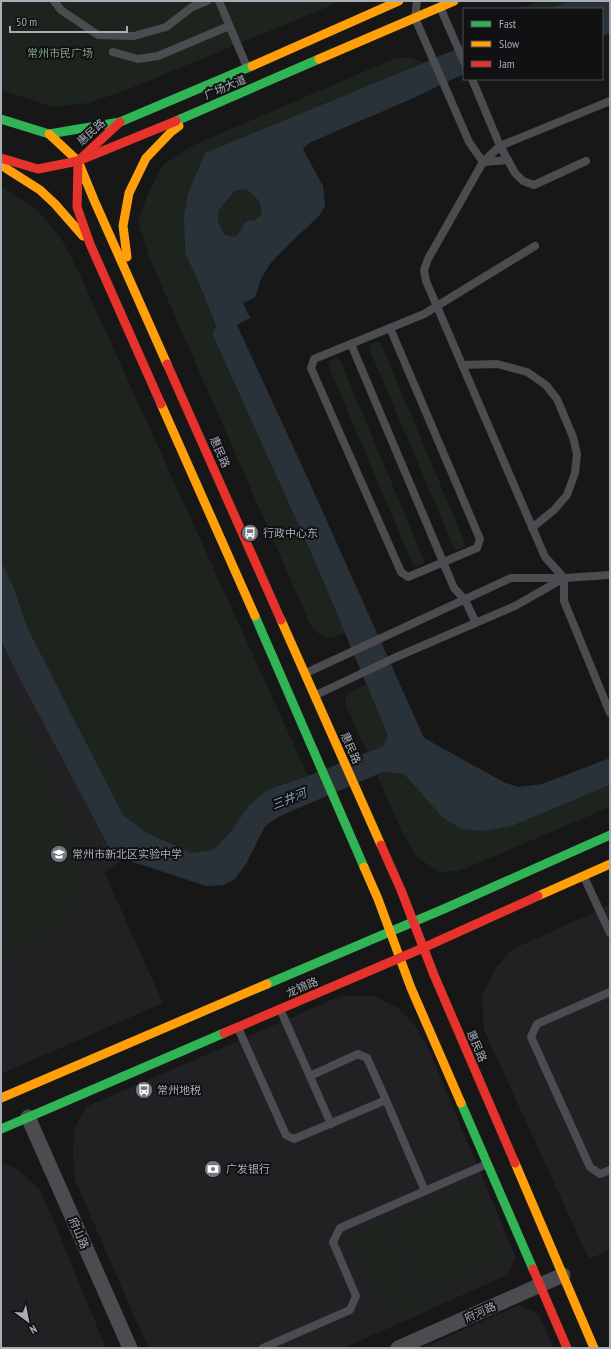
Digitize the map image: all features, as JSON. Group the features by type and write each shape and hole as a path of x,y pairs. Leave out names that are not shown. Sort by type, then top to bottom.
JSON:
{"street":[{"name":"广场大道","path":"1,118 49,134 120,122 398,1"},
{"name":"广场大道","path":"1,158 38,169 78,160 200,111 454,1"},
{"path":"130,280 123,226 129,193 146,158 171,132 200,111"},
{"name":"惠民路","path":"120,122 78,160 78,207 90,244 335,798 412,988 567,1348"},
{"name":"惠民路","path":"49,134 78,160 401,890 423,948 594,1348"},
{"path":"1,165 40,190 55,204 90,244"},
{"name":"龙锦路","path":"1,1098 390,932 610,835"},
{"name":"龙锦路","path":"1,1128 400,958 610,864"},
{"name":"府山路","path":"28,1117 130,1348"},
{"name":"府河路","path":"398,1348 563,1275"}],"lane":[{"path":"54,1 61,10 98,35 134,36 166,27 192,8 207,1"},
{"path":"219,1 228,26 247,68"},
{"path":"417,1 415,18 469,142 483,162"},
{"path":"431,1 440,7 463,60"},
{"path":"113,52 138,59 158,56 228,26"},
{"path":"472,80 500,146 515,173 523,181 534,185 586,161"},
{"path":"610,101 500,146 483,162 428,259 424,270 426,281 545,557 564,578 564,601 610,713"},
{"path":"483,162 508,160"},
{"path":"390,328 480,539 477,548 408,577 401,572 311,368 314,359 438,307 535,246"},
{"path":"351,344 454,588 465,600 476,623"},
{"path":"462,365 498,364 527,372 546,385 557,399 573,437 576,454 575,473 567,495 554,510 532,528"},
{"path":"305,673 511,578 564,578 610,575"},
{"path":"315,696 394,658 515,606 564,578"},
{"path":"584,876 610,933"},
{"path":"610,992 537,1024 531,1037 590,1168 600,1174 610,1170"},
{"path":"280,1010 331,1124"},
{"path":"238,1028 286,1135 294,1139 386,1100"},
{"path":"310,1076 358,1054 367,1058 425,1191"},
{"path":"263,1348 350,1310 356,1296 333,1242 340,1228 487,1163"}],"shaded area":[{"name":"常州市新北区实验中学","path":"1,640 13,666 110,849 124,859 104,872 163,1003 1,1074"},
{"path":"610,905 610,1250 589,1259 484,1030 482,996 496,967 513,949"},
{"path":"341,996 373,996 397,1007 414,1024 428,1048 516,1257 507,1275 344,1348 148,1348 75,1180 73,1151 75,1127 86,1107"},
{"path":"1,1162 18,1169 41,1191 106,1348 1,1348"},
{"path":"519,1305 539,1314 554,1348 422,1348"}],"green space":[{"name":"常州市民广场","path":"1,1 342,1 126,90 89,103 54,107 1,90"},
{"path":"539,1 570,1 550,8 523,8"},
{"path":"408,57 424,62 205,153 188,193 184,216 185,253 199,283 216,327 212,335 314,559 345,633 326,637 319,634 311,626 149,257 138,220 150,189 163,165 194,145 393,59"},
{"path":"1,187 37,210 61,238 80,275 308,776 267,790 213,850 192,853 148,833 123,815 27,627 13,586 1,562"},
{"path":"246,189 255,196 262,208 261,215 255,220 246,221 236,236 224,234 218,222 218,211 235,191"},
{"path":"377,341 381,344 465,543 465,547 457,550 454,548 369,348 370,344"},
{"path":"336,358 340,360 424,560 424,564 416,567 413,565 328,365 329,361"},
{"path":"1,677 80,850 82,876 73,902 56,927 33,945 1,959"},
{"path":"366,684 388,736 383,746 367,752 345,704 346,696"},
{"path":"383,772 404,774 443,818 514,825 610,785 610,807 459,871 439,872 417,857 401,830 377,775"},
{"path":"477,1183 509,1258 469,1276 437,1200"},
{"path":"434,1200 466,1276 426,1293 394,1217"},
{"path":"387,1220 414,1283 377,1299 351,1236"},
{"path":"421,1285 429,1304 394,1320 385,1301"}],"water":[{"path":"570,1 610,1 610,33 603,36 603,8 550,8"},
{"name":"三井河","path":"463,46 463,74 409,100 311,142 304,147 303,149 323,186 325,206 319,216 270,264 261,279 255,297 243,303 250,318 237,325 424,738 505,783 519,787 542,784 610,758 610,785 514,825 484,831 462,829 443,818 404,774 383,772 280,816 265,826 246,864 235,879 224,885 206,886 124,859 110,849 13,666 1,640 1,562 13,586 27,627 123,815 148,833 192,853 213,850 228,835 249,806 267,790 308,776 383,746 388,736 314,559 212,334 216,326 185,253 184,216 188,193 205,153","holes":["246,189 260,203 261,215 255,220 246,221 236,236 224,234 218,222 218,211 235,191"]}],"traffic: fast":[{"path":"176,121 319,59"},
{"path":"1,119 49,134 120,122 252,66"},
{"path":"255,616 364,867"},
{"path":"267,984 446,908 610,835"},
{"path":"1,1129 224,1033"},
{"path":"461,1103 533,1269"}],"traffic: slow":[{"path":"252,66 399,1"},
{"path":"319,59 454,1"},
{"path":"127,257 123,226 129,193 146,158 171,132 179,126"},
{"path":"49,134 78,161 167,364"},
{"path":"4,167 40,190 55,204 83,236"},
{"path":"161,404 255,616"},
{"path":"281,620 381,845"},
{"path":"538,896 610,864"},
{"path":"364,867 378,899 411,988 461,1103"},
{"path":"1,1098 267,984"},
{"path":"515,1163 594,1348"}],"traffic: jam":[{"path":"1,158 38,169 78,161 176,121"},
{"path":"120,122 78,161 77,207 90,244 161,404"},
{"path":"167,364 281,620"},
{"path":"381,845 401,890 434,975 515,1163"},
{"path":"224,1033 423,948 538,896"},
{"path":"533,1269 567,1348"}],"place":[{"name":"行政中心东","path":"250,533"},
{"name":"常州市新北区实验中学","path":"59,854"},
{"name":"常州地税","path":"144,1090"},
{"name":"广发银行","path":"213,1169"}]}
